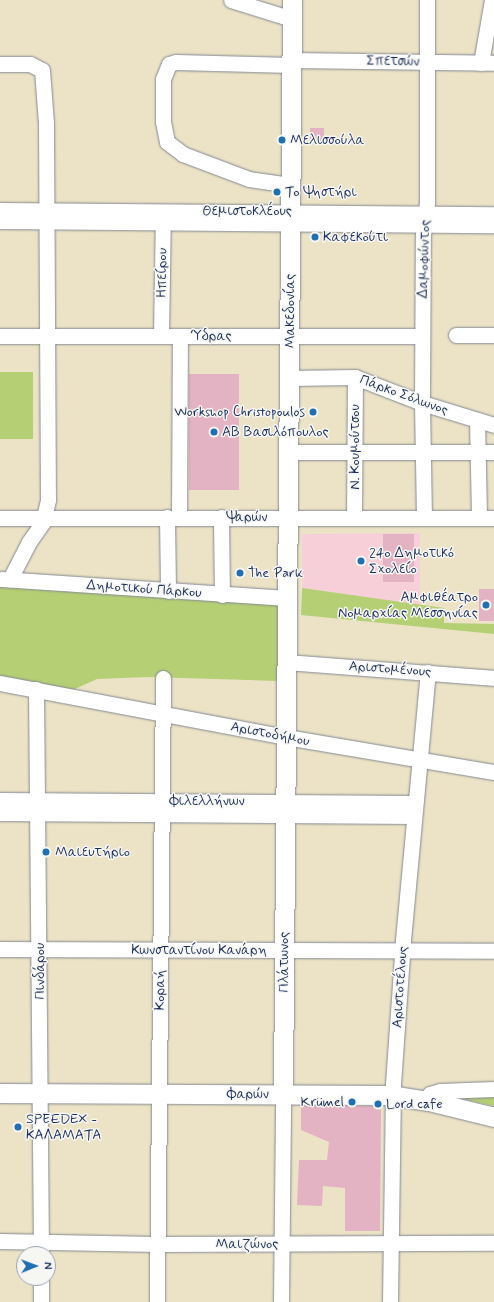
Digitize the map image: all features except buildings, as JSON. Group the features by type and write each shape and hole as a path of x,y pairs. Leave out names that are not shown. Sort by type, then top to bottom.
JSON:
{"main road":[{"name":"Μακεδονίας","path":"287,622 292,9"},
{"name":"Πλάτωνος","path":"283,1094 287,622"},
{"name":"Φαρών","path":"0,1093 393,1095 424,1100 494,1117"}],"street":[{"path":"231,0 292,9"},
{"name":"Δαμοφώντος","path":"424,518 422,336 425,218 427,0"},
{"path":"487,63 492,0"},
{"name":"Σπετσών","path":"290,185 249,179 178,150 167,142 163,122 163,86 169,64 176,62 487,63"},
{"path":"0,64 30,64 42,70 46,102 48,500 45,518 5,579"},
{"name":"Θεμιστοκλέους","path":"0,210 47,216"},
{"name":"Θεμιστοκλέους","path":"0,221 47,216 425,218 494,214"},
{"name":"Ηπείρου","path":"161,336 162,216"},
{"name":"Θεμιστοκλέους","path":"425,218 494,225"},
{"path":"456,335 494,335"},
{"name":"Ύδρας","path":"0,336 422,336"},
{"path":"168,592 173,517 180,336"},
{"name":"Πάρκο Σόλωνος","path":"289,378 355,377 422,403 494,424"},
{"name":"Ν. Κουμούτσου","path":"354,518 355,377"},
{"path":"476,420 479,518"},
{"path":"288,452 494,452"},
{"path":"221,517 222,595"},
{"name":"Ψαρών","path":"0,518 494,518"},
{"name":"Δημοτικού Πάρκου","path":"5,579 168,592 287,598"},
{"name":"Αριστομένους","path":"287,662 494,678"},
{"name":"Αριστοτέλους","path":"390,1302 393,1095 414,809 428,672"},
{"name":"Κοραή","path":"157,1302 160,807 163,678"},
{"path":"0,683 41,690"},
{"name":"Αριστοδήμου","path":"41,690 286,737 494,772"},
{"name":"Πινδάρου","path":"41,690 38,806 41,1246"},
{"name":"Φιλελλήνων","path":"0,800 38,806 414,809"},
{"name":"Φιλελλήνων","path":"0,813 38,806"},
{"name":"Κωνσταντίνου Κανάρη","path":"0,949 494,952"},
{"path":"424,1100 430,1094 440,1091 494,1089"},
{"name":"Πλάτωνος","path":"282,1302 283,1094"},
{"name":"Μαιζώνος","path":"0,1241 29,1246"},
{"name":"Μαιζώνος","path":"56,1247 157,1244 390,1242 494,1243"},
{"path":"41,1286 41,1302"}],"shaded area":[{"name":"24ο Δημοτικό Σχολείο","path":"420,533 420,605 302,588 302,534"}],"green space":[{"path":"0,372 33,372 33,439 0,439"},
{"path":"0,583 278,605 278,681 148,677 97,679 66,693 0,680"},
{"path":"302,588 444,608 444,623 494,624 494,634 301,615"},
{"path":"494,1096 494,1106 455,1097"}],"place":[{"name":"Μελισσούλα","path":"282,140"},
{"name":"Το Ψηστήρι","path":"277,192"},
{"name":"Καφεκούτι","path":"315,237"},
{"name":"Workshop Christopoulos","path":"313,412"},
{"name":"ΑΒ Βασιλόπουλος","path":"214,432"},
{"name":"24ο Δημοτικό Σχολείο","path":"361,561"},
{"name":"The Park","path":"240,573"},
{"name":"Αμφιθέατρο Νομαρχίας Μεσσηνίας","path":"486,605"},
{"name":"Μαιευτήριο","path":"46,852"},
{"name":"Krümel","path":"352,1102"},
{"name":"Lord cafe","path":"378,1104"},
{"name":"SPEEDEX - ΚΑΛΑΜΑΤΑ","path":"18,1127"}]}
